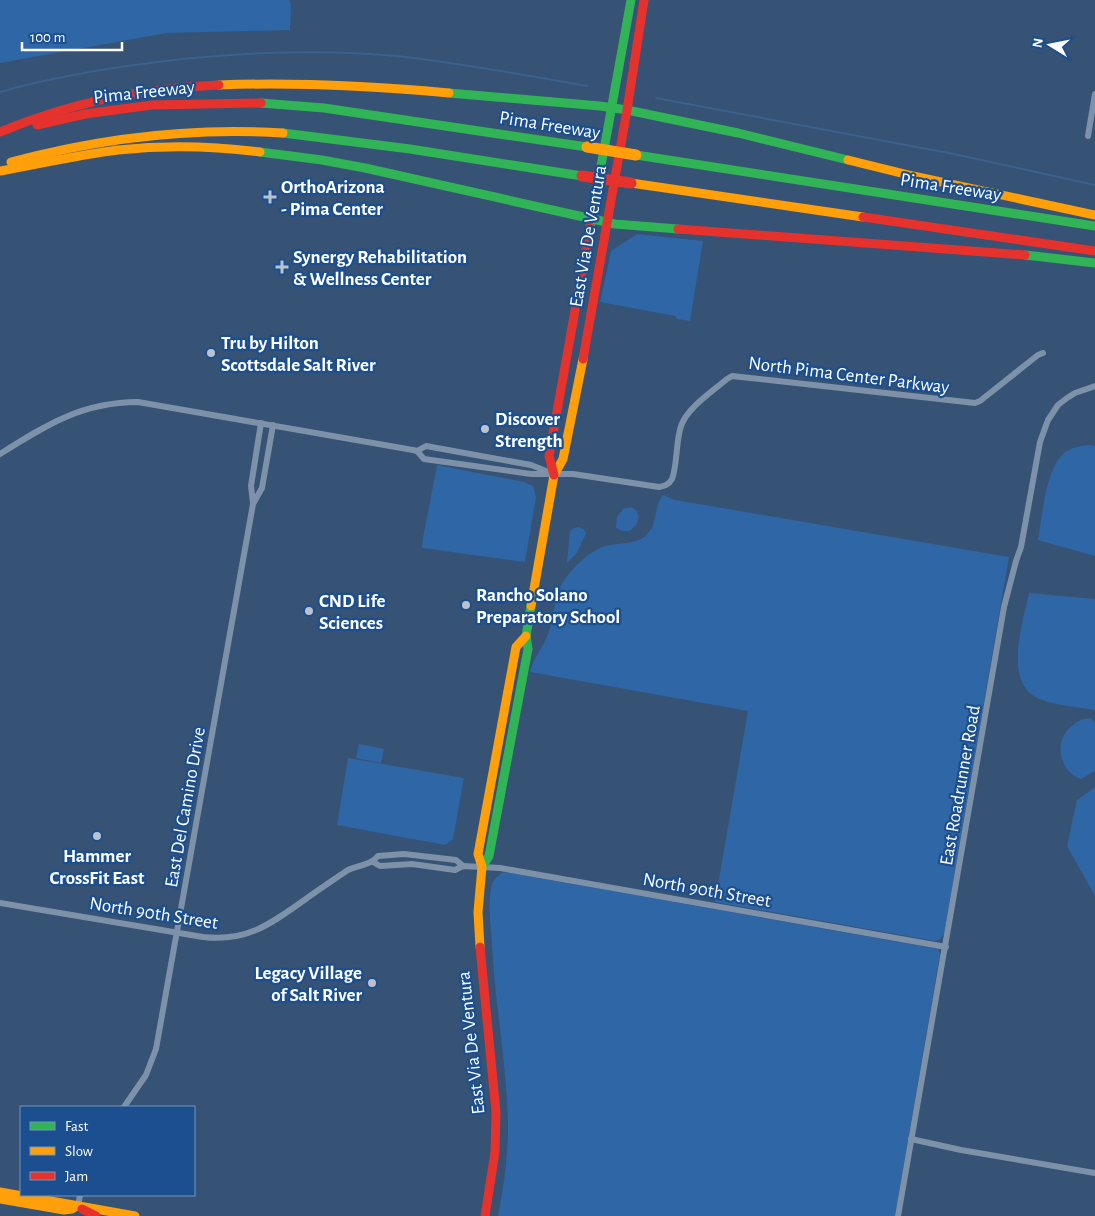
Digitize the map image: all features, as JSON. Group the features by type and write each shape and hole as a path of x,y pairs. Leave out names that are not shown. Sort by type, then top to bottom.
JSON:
{"main road":[{"name":"East Via De Ventura","path":"554,475 549,456 631,0"},
{"name":"East Via De Ventura","path":"485,1216 493,1167 496,1126 495,1097 479,944 478,912 482,867 489,856 507,765 528,649 526,636 554,475 563,459 568,436 627,110 644,0"},
{"path":"0,134 38,117 74,106 172,88 239,83 348,86 611,107 738,133 942,182 1095,215"},
{"name":"Pima Freeway","path":"0,134 57,120 116,110 186,103 250,102 324,108 1095,226"},
{"path":"0,165 59,149 113,139 180,132 254,131 328,138 1095,251"},
{"path":"0,171 119,150 168,147 226,148 286,155 365,168 606,222 1018,254 1095,263"},
{"path":"0,1192 20,1194"},
{"path":"40,1196 79,1200 134,1216"},
{"path":"0,1199 64,1210 72,1210 79,1200"},
{"path":"79,1200 96,1216"},
{"path":"0,1204 63,1216"}],"street":[{"path":"1088,136 1095,94"},
{"name":"North Pima Center Parkway","path":"0,454 61,418 95,406 110,403 138,402 417,451 424,459 531,474 573,474 654,487 665,486 672,479 678,436 682,423 688,413 732,376 975,403 1043,352"},
{"name":"East Roadrunner Road","path":"898,1216 1004,607 1013,569 1021,547 1040,442 1048,420 1058,405 1075,393 1095,386"},
{"name":"East Del Camino Drive","path":"253,504 262,488 267,424"},
{"name":"East Del Camino Drive","path":"125,1106 146,1075 154,1057 253,504 251,486 267,424"},
{"name":"North Pima Center Parkway","path":"417,451 426,446 435,447 531,465 554,475"},
{"name":"North 90th Street","path":"0,903 214,938 229,938 251,933 268,925 348,870 373,862 378,856 404,854 456,860 463,866"},
{"name":"North 90th Street","path":"373,862 380,866 412,864 455,870 463,866 500,868 946,947"},
{"path":"911,1139 961,1150 1095,1173"}],"shaded area":[{"path":"0,0 289,0 291,5 290,30 167,33 0,63"},
{"path":"637,234 703,241 690,321 677,319 675,316 600,302 611,251"},
{"path":"1079,446 1095,446 1095,556 1038,540 1048,483 1057,462 1068,450"},
{"path":"437,465 524,482 533,486 536,497 525,562 422,548"},
{"path":"663,495 675,500 1009,557 944,934 940,939 935,941 715,902 748,711 530,672 533,662 548,634 557,595 570,572 581,561 598,549 631,542 644,537 651,529"},
{"path":"631,507 637,511 639,518 636,525 630,531 622,531 616,528 617,517 623,509"},
{"path":"579,527 584,529 586,534 576,554 567,563 570,531"},
{"path":"1029,593 1095,599 1095,710 1042,700 1029,693 1022,682 1018,668 1018,652"},
{"path":"1091,718 1095,723 1095,771 1081,779 1067,769 1063,762 1061,746 1067,731 1073,725 1084,719"},
{"path":"359,744 384,749 381,763 356,758"},
{"path":"348,758 464,778 453,839 445,845 337,825"},
{"path":"1095,787 1095,896 1067,846 1077,800"},
{"path":"505,872 938,949 940,954 895,1216 498,1216 505,1171 508,1125 506,1080 494,968 490,907 492,884 497,876"}],"waterway":[{"path":"0,92 67,76 136,65 182,59 289,52 397,56 587,86"},
{"path":"656,98 954,154 1095,185"}],"traffic: fast":[{"path":"590,227 631,0"},
{"path":"449,93 627,110 738,133 848,160"},
{"path":"261,103 324,108 587,147"},
{"path":"283,133 410,149 582,176"},
{"path":"260,152 365,168 615,224 678,229"},
{"path":"636,155 1095,226"},
{"path":"1025,255 1095,263"},
{"path":"482,867 489,856 528,649 526,636 531,606"}],"traffic: slow":[{"path":"219,85 334,85 449,93"},
{"path":"11,162 78,146 146,136 214,132 283,133"},
{"path":"587,147 636,155"},
{"path":"0,171 88,154 136,148 225,148 260,152"},
{"path":"848,160 1095,215"},
{"path":"631,183 863,217"},
{"path":"531,606 554,475 563,459 583,359"},
{"path":"480,947 478,912 482,867 478,854 516,647 526,636"},
{"path":"0,1192 20,1196"},
{"path":"22,1196 135,1216"},
{"path":"0,1199 64,1210 77,1206"}],"traffic: jam":[{"path":"583,359 627,110 644,0"},
{"path":"0,132 53,113 107,99 163,90 219,85"},
{"path":"37,125 85,114 152,105 261,103"},
{"path":"582,176 631,183"},
{"path":"863,217 1095,251"},
{"path":"554,475 549,456 590,227"},
{"path":"678,229 1025,255"},
{"path":"480,947 496,1112 495,1152 485,1216"},
{"path":"82,1209 96,1216"}],"place":[{"name":"OrthoArizona - Pima Center","path":"270,197"},
{"name":"Synergy Rehabilitation & Wellness Center","path":"282,267"},
{"name":"Tru by Hilton Scottsdale Salt River","path":"211,353"},
{"name":"Discover Strength","path":"485,429"},
{"name":"Rancho Solano Preparatory School","path":"466,605"},
{"name":"CND Life Sciences","path":"309,611"},
{"name":"Hammer CrossFit East","path":"97,836"},
{"name":"Legacy Village of Salt River","path":"372,983"}]}
